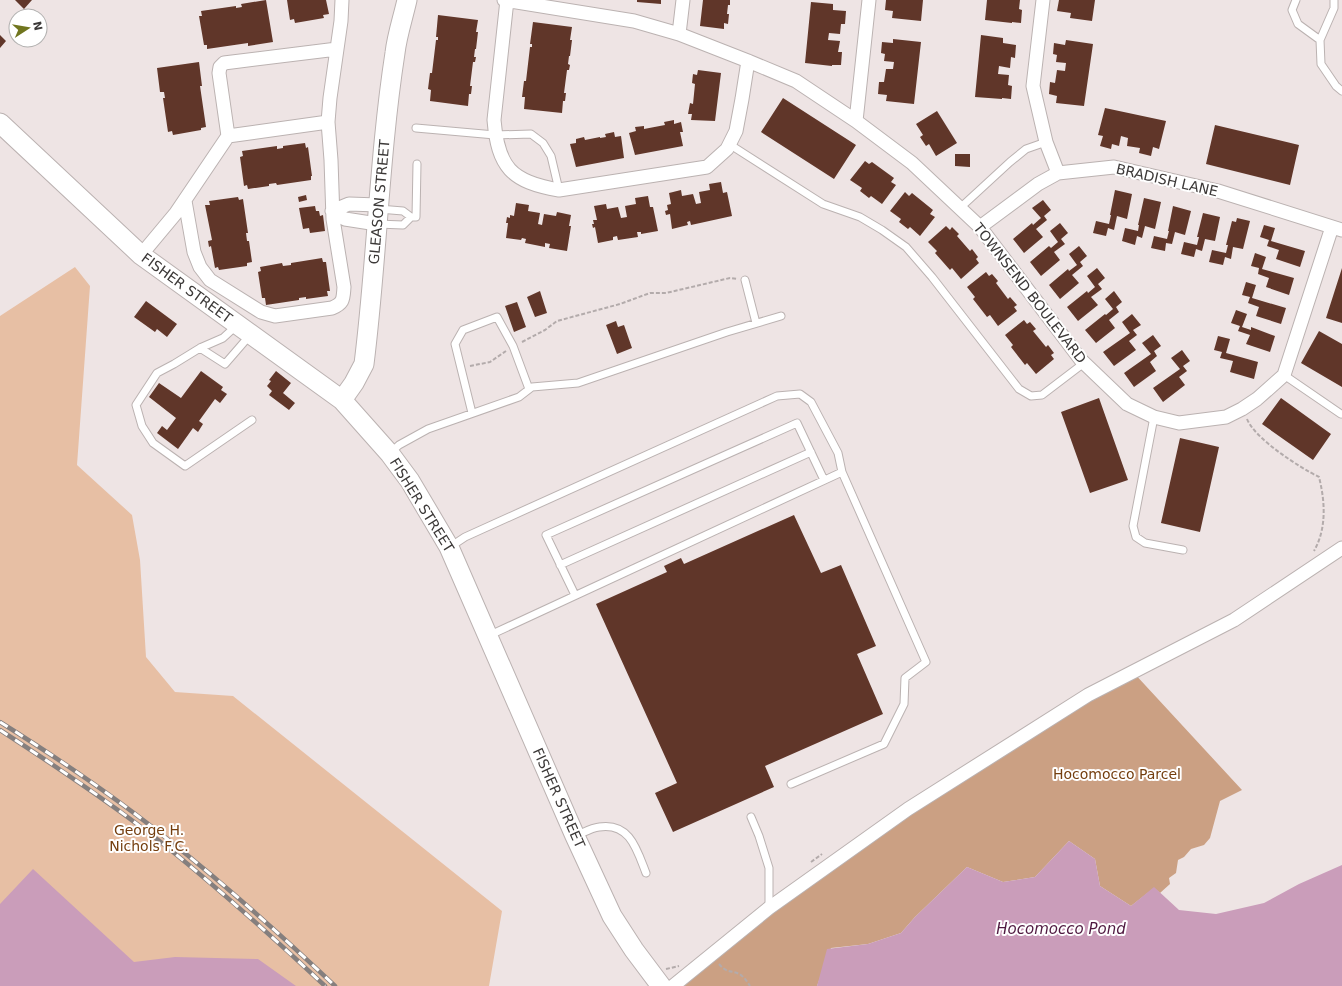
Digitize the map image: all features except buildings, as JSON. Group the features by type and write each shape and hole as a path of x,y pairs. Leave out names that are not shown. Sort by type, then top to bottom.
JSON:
{"street":[{"path":"185,201 194,252 200,267 210,280 261,312 275,316 332,308 340,304 344,298 344,288 332,211 331,160 328,122 341,21 342,0"},
{"name":"GLEASON STREET","path":"342,400 354,383 364,364 382,157 395,52 407,0"},
{"path":"506,0 494,120 495,135 502,159 513,174 538,187 559,190 707,167 727,149 736,131 748,61"},
{"name":"TOWNSEND BOULEVARD","path":"506,0 634,21 679,34 796,81 856,121 912,163 960,208 980,227 1084,363 1127,404 1154,417 1179,423 1226,417 1242,409 1257,398 1284,374"},
{"path":"679,34 683,0"},
{"path":"856,121 869,0"},
{"path":"1043,0 1033,86 1046,142 1058,174"},
{"path":"141,255 167,225 185,201 228,136 219,73 220,67 224,63 337,49"},
{"path":"228,136 328,122"},
{"name":"FISHER STREET","path":"0,123 141,255 342,400 390,454 410,481 450,547 575,836 612,916 658,982"},
{"name":"BRADISH LANE","path":"980,227 1038,184 1058,174 1114,167 1218,191 1337,229"},
{"path":"332,211 349,204 377,212"},
{"path":"332,211 345,219 377,212"},
{"path":"1284,374 1337,229"},
{"path":"673,986 769,908 908,809 1081,699 1234,620 1342,548"}],"lane":[{"path":"1296,0 1292,10 1298,24 1320,40"},
{"path":"1334,0 1334,8 1320,40 1321,64 1336,86 1342,91"},
{"path":"416,128 495,135 531,134 544,143 551,156 559,190"},
{"path":"960,208 1026,149 1046,142"},
{"path":"729,144 823,204 860,217 906,247 932,277 1019,389 1031,396 1042,395 1084,363"},
{"path":"377,212 403,225 411,217 416,217 417,164"},
{"path":"377,212 404,211 411,217"},
{"path":"745,280 756,323"},
{"path":"390,454 399,445 428,429 519,397 532,387 578,383 781,316"},
{"path":"472,413 456,344 463,330 497,317 513,346 529,389"},
{"path":"244,329 200,348 157,373 136,405 142,426 152,443 185,466 252,420"},
{"path":"200,348 225,364 244,329"},
{"path":"1284,374 1341,414"},
{"path":"450,547 465,537 777,396 800,394 811,402 838,453 842,472 926,662 905,678 904,704 884,744 791,784"},
{"path":"1154,417 1133,526 1136,536 1145,543 1182,550"},
{"path":"574,595 546,535 797,423 824,480"},
{"path":"560,565 811,452"},
{"path":"488,636 842,472"},
{"path":"751,817 759,836 769,868 769,908"},
{"path":"575,836 598,827 607,826 620,830 630,837 635,845 646,873"}],"path":[{"path":"469,367 490,362 513,346 546,330 558,321 620,304 650,293 666,293 730,278 745,280"},
{"path":"1242,409 1249,425 1274,449 1319,477 1324,497 1324,522 1314,552"},
{"path":"806,865 824,853"},
{"path":"712,955 724,969 742,976 750,986"},
{"path":"658,982 668,968 682,965"}],"green space":[{"name":"George H. Nichols F.C.","path":"75,267 90,286 77,465 132,515 140,560 146,657 175,692 233,696 502,911 489,986 0,986 0,316"},
{"name":"Hocomocco Parcel","path":"1133,672 1242,790 1220,801 1210,838 1204,845 1191,849 1184,857 1178,860 1176,873 1169,878 1170,884 1160,893 1154,888 1131,906 1100,886 1095,859 1069,841 1035,877 1003,882 967,867 915,917 901,933 868,944 831,948 817,986 680,986 769,908 1088,695"}],"water":[{"name":"Hocomocco Pond","path":"1069,841 1095,859 1100,886 1131,906 1154,887 1179,910 1216,914 1264,903 1299,884 1342,865 1342,986 817,986 827,949 868,944 901,933 915,917 967,867 1003,882 1035,877"},
{"path":"33,869 134,962 175,957 258,959 296,986 0,986 0,904"}],"railway":[{"path":"0,722 87,779 151,826 234,894 335,986"},
{"path":"0,730 127,816 167,847 247,915 325,986"}]}
